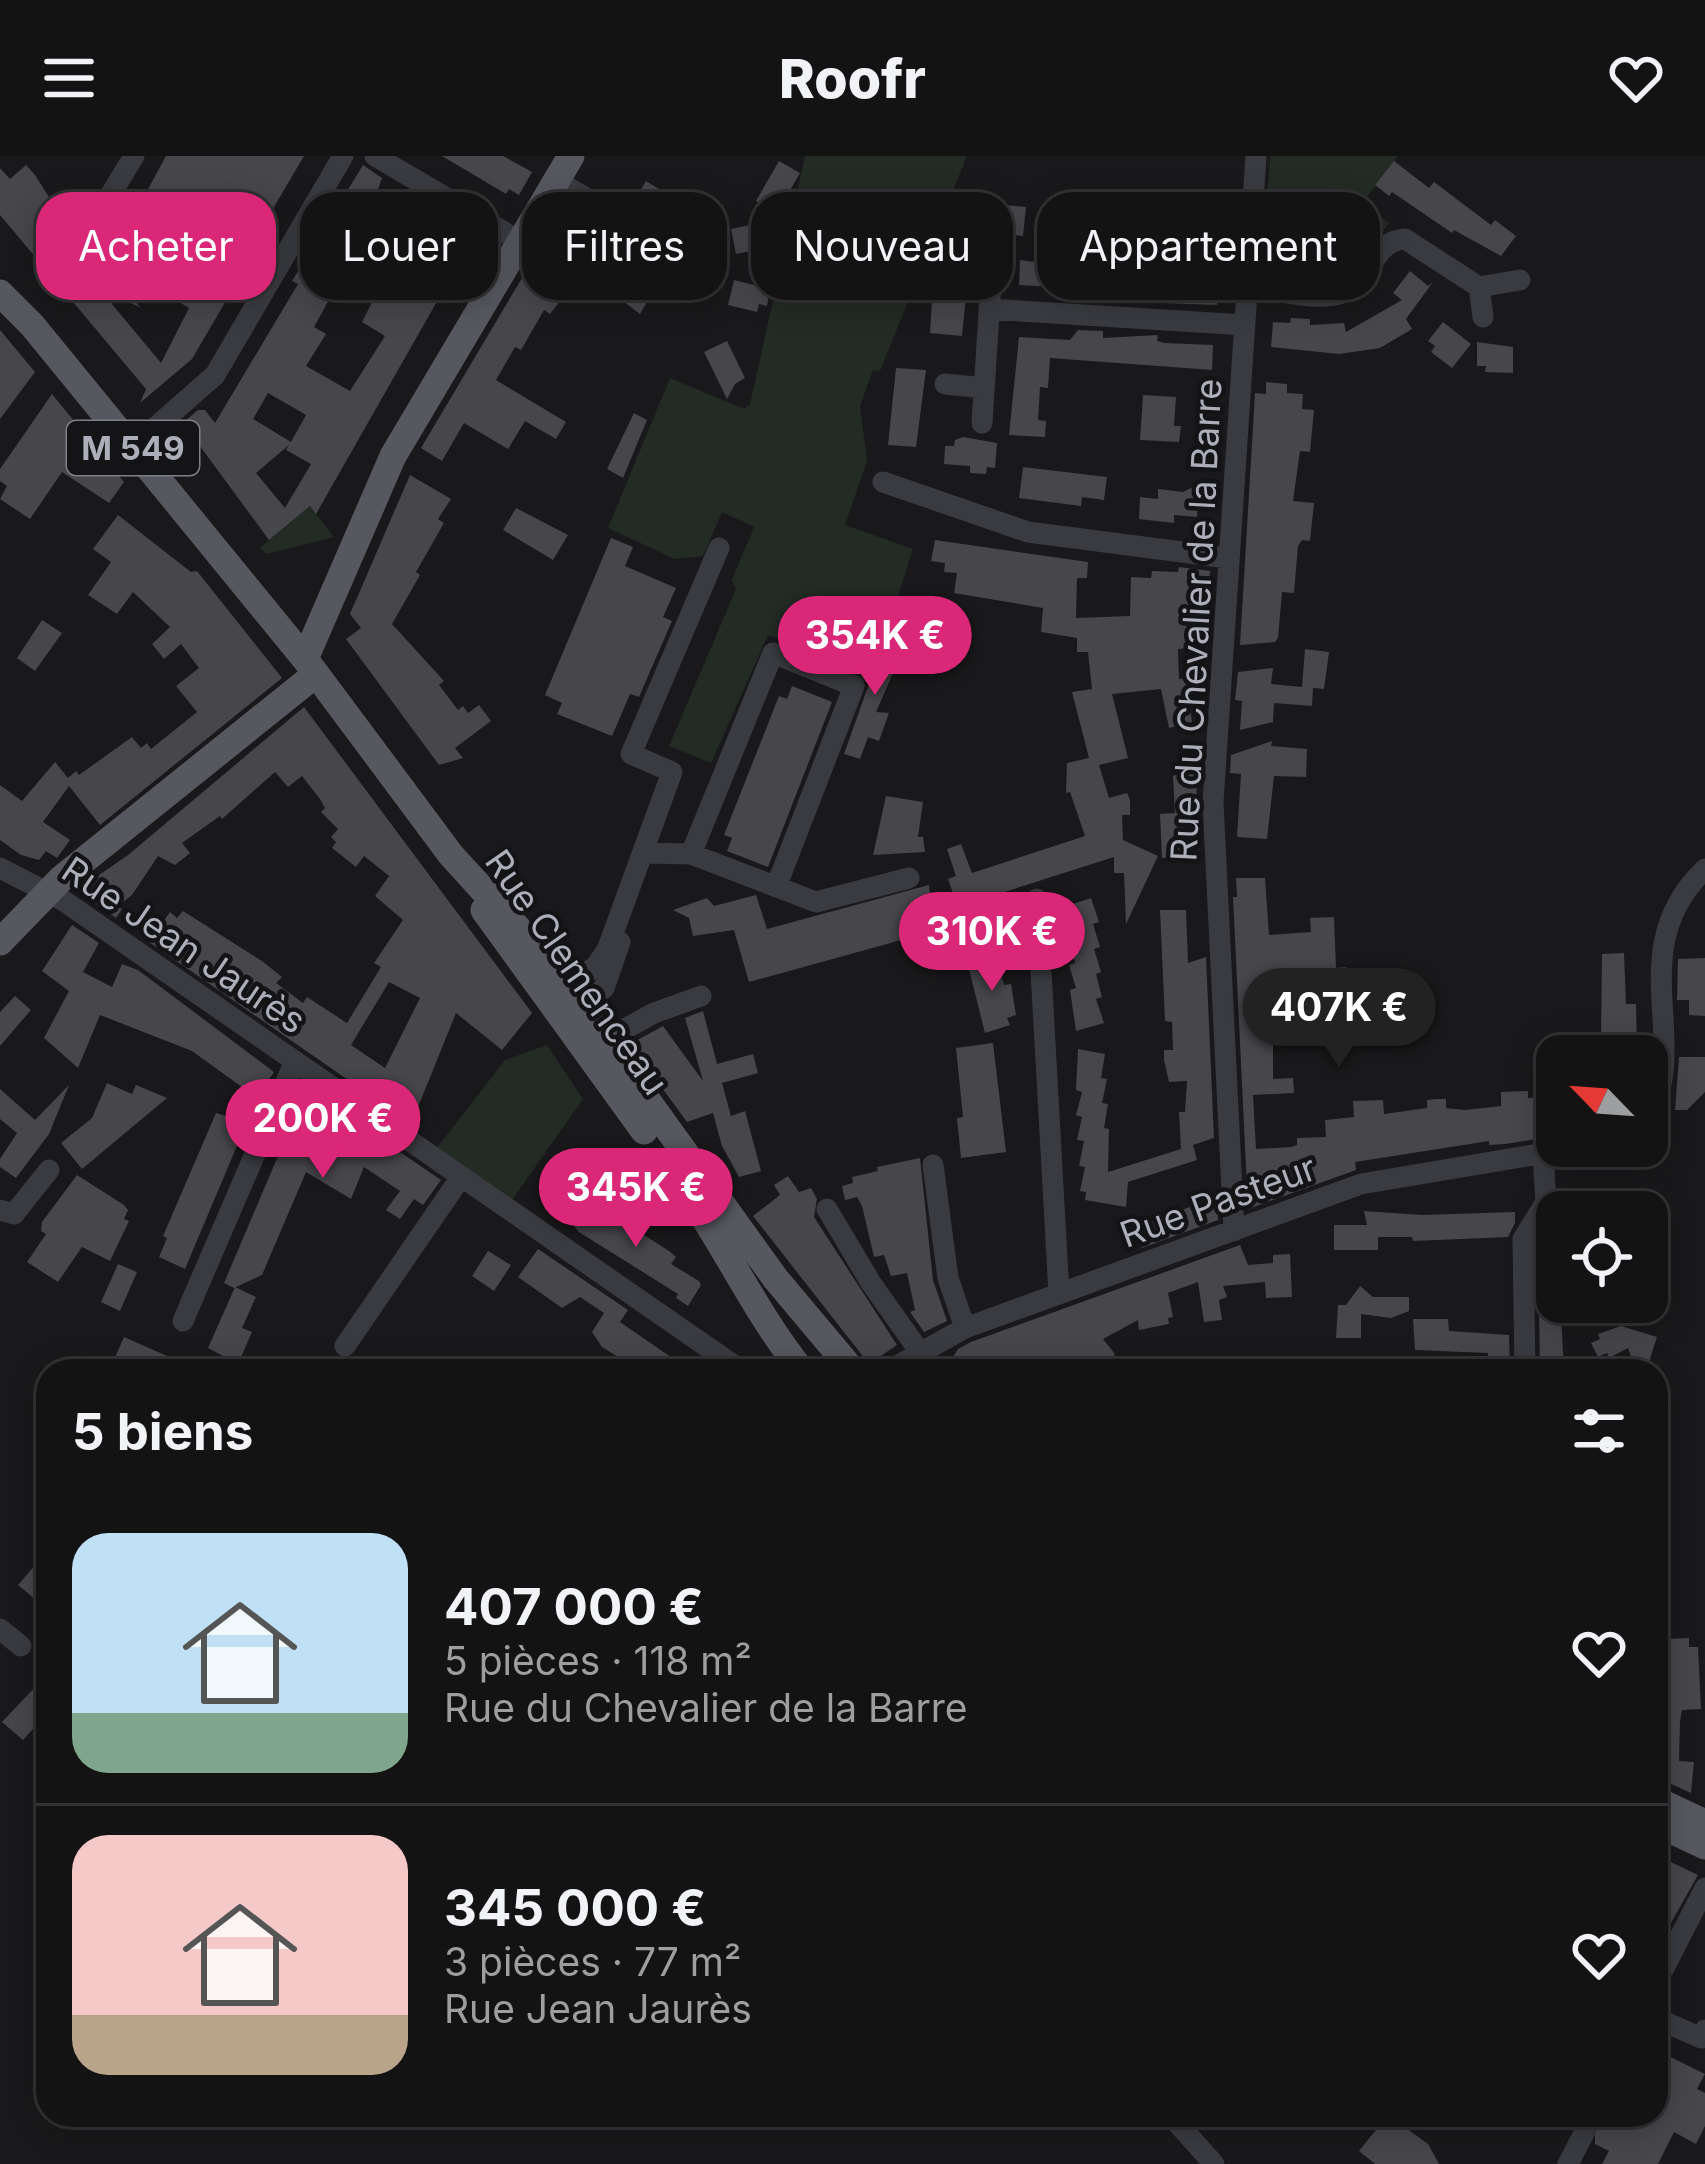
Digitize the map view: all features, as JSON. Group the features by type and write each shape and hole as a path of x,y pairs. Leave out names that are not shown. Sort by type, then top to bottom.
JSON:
{"main road":[{"path":"0,942 48,890 311,666 393,456 564,168"},
{"name":"M 549","path":"0,276 32,325"},
{"name":"M 549","path":"0,292 311,666"},
{"name":"Rue Clemenceau","path":"311,666 565,1004 689,1193 762,1318 793,1359"},
{"name":"Rue Clemenceau","path":"565,1004 604,1040 775,1278 843,1359"},
{"path":"1668,1806 1705,1823"},
{"path":"1668,1829 1705,1846"}],"street":[{"path":"112,192 134,156"},
{"path":"133,447 215,375 343,156"},
{"path":"375,156 521,242"},
{"name":"Rue du Chevalier de la Barre","path":"1254,192 1256,156"},
{"path":"564,168 595,192"},
{"path":"1380,253 1389,242 1411,241 1479,287 1520,280"},
{"path":"1479,287 1483,316"},
{"path":"982,423 990,300"},
{"name":"Rue du Chevalier de la Barre","path":"1234,1231 1213,821 1246,300"},
{"path":"989,309 1245,325"},
{"path":"945,384 984,388"},
{"path":"883,482 1028,532 1228,558"},
{"path":"565,1004 609,979 632,889 673,772 632,754 719,548"},
{"path":"691,854 773,653 854,686 776,886"},
{"path":"644,853 691,854 816,902 909,878"},
{"name":"Rue Jean Jaurès","path":"0,868 48,890 725,1359"},
{"path":"1661,1035 1664,941 1679,897 1705,868"},
{"path":"1037,899 1059,1294"},
{"path":"604,1040 654,1013 701,996"},
{"path":"183,1321 295,1061"},
{"name":"Rue Pasteur","path":"907,1359 965,1328 1384,1178 1536,1157"},
{"path":"933,1165 948,1277 965,1328"},
{"path":"1525,1359 1523,1239 1546,1202 1544,1167"},
{"path":"0,1210 14,1214 49,1170"},
{"path":"345,1346 461,1177"},
{"path":"827,1209 919,1351"},
{"path":"0,1629 22,1646"},
{"path":"1668,1960 1705,1888"},
{"path":"1668,2022 1704,2036"},
{"path":"1181,2127 1214,2164"},
{"path":"1568,2164 1582,2137"}],"shaded area":[{"path":"805,156 967,156 952,192 797,192"},
{"path":"1270,156 1398,156 1371,192 1267,192"},
{"path":"773,300 909,300 860,406 867,461 845,525 913,549 870,684 839,672 842,663 768,635 711,763 669,746 736,589 732,580 754,527 722,512 703,556 675,559 608,528 670,378 744,409 750,404"},
{"path":"310,506 334,537 266,554 260,548"},
{"path":"547,1045 583,1099 512,1200 436,1149 505,1060"}],"building":[{"path":"166,156 304,156 276,204 276,192 146,192"},
{"path":"442,156 503,156 532,172 519,195 509,189 506,194"},
{"path":"779,161 800,173 789,192 761,192"},
{"path":"1394,161 1429,188 1434,182 1491,225 1495,220 1516,236 1501,256 1452,233 1392,192 1389,196 1375,185"},
{"path":"26,165 46,192 36,192 36,258 0,215 0,168 10,179"},
{"path":"363,165 382,178 377,192 346,192"},
{"path":"646,181 664,192 640,192"},
{"path":"1013,206 1026,207 1023,236 1013,235"},
{"path":"751,225 751,251 736,254 731,229"},
{"path":"1020,260 1037,262 1037,286 1019,285"},
{"path":"300,268 300,300 329,300 314,327 326,334 306,366 350,391 385,336 362,322 373,300 438,300 316,514 310,506 269,540 183,423 205,410 215,423 298,284 292,281","holes":["268,393 306,415 291,442 253,419","289,445 286,450 311,464 285,508 256,473"]},
{"path":"1410,271 1428,286 1433,282 1406,319 1412,329 1380,348 1339,354 1271,347 1273,322 1290,323 1291,318 1310,319 1310,325 1344,323 1346,332 1402,300 1393,293"},
{"path":"522,278 522,300 561,300 550,314 544,310 521,350 515,347 496,380 566,422 556,439 525,421 508,449 464,423 442,461 421,448"},
{"path":"734,280 751,284 751,300 768,300 767,306 759,304 757,312 728,305"},
{"path":"71,300 109,300 161,363 189,308 176,300 226,300 192,359 140,403 146,389"},
{"path":"621,300 648,300 640,314"},
{"path":"932,300 966,300 962,336 930,333"},
{"path":"1080,300 1217,300 1217,305"},
{"path":"1443,322 1471,344 1452,368 1431,352 1435,346 1428,341"},
{"path":"0,330 35,372 0,419"},
{"path":"1078,330 1103,331 1103,338 1158,335 1157,341 1164,343 1213,345 1212,370 1050,358 1048,388 1040,387 1038,420 1046,421 1045,437 1009,435 1019,337 1070,340"},
{"path":"727,341 745,378 735,384 727,399 704,352"},
{"path":"1477,342 1513,347 1513,373 1485,372 1486,366 1477,366"},
{"path":"896,368 926,370 916,447 888,445"},
{"path":"1266,382 1287,384 1287,393 1303,394 1302,409 1314,410 1310,452 1300,451 1293,501 1314,503 1310,541 1302,540 1298,546 1294,593 1282,592 1278,638 1240,645 1255,393 1266,394"},
{"path":"52,394 124,482 109,503 62,472 30,519 0,499 7,486 0,481 0,469"},
{"path":"1143,395 1176,397 1174,426 1181,426 1179,442 1140,440"},
{"path":"634,413 647,420 623,478 607,469"},
{"path":"963,437 997,443 995,468 987,467 986,474 970,473 970,466 944,464 945,446 954,446"},
{"path":"1023,467 1107,477 1104,500 1082,497 1081,506 1019,498"},
{"path":"410,475 451,499 438,519 444,523 416,572 420,575 392,624 444,681 439,685 458,710 463,706 468,713 479,705 491,721 455,748 463,758 439,765 346,639 361,628 350,614"},
{"path":"1193,487 1199,493 1197,517 1174,515 1174,523 1139,519 1140,497 1158,499 1158,489 1183,492"},
{"path":"516,508 568,535 553,560 503,530"},
{"path":"118,515 191,572 197,571 282,678 100,825 69,786 43,822 70,840 57,858 46,851 39,860 21,855 0,840 0,785 22,801 55,762 68,778 76,771 79,775 132,737 141,748 147,743 151,749 197,712 176,686 199,668 181,644 164,659 152,644 170,627 133,592 117,614 88,595 111,562 93,549"},
{"path":"611,538 633,547 625,566 676,588 663,617 672,621 639,697 630,694 612,736 557,714 562,703 545,695"},
{"path":"935,540 1088,562 1087,578 1077,578 1076,618 1130,616 1131,577 1151,578 1152,571 1178,572 1179,567 1210,571 1208,606 1201,605 1200,647 1178,649 1179,679 1199,677 1200,692 1188,693 1192,722 1169,728 1161,689 1112,694 1128,758 1099,765 1109,798 1127,793 1130,800 1130,815 1122,815 1123,840 1158,856 1126,924 1124,873 1114,873 1114,857 973,902 975,908 960,913 948,879 956,876 947,849 961,844 972,873 1085,836 1070,792 1066,793 1067,763 1089,758 1072,692 1092,689 1088,652 1077,652 1077,638 1041,632 1043,608 954,593 957,573 944,572 945,563 931,561"},
{"path":"42,620 62,633 35,671 17,658"},
{"path":"887,633 907,641 876,712 889,713 879,741 868,737 860,759 844,754"},
{"path":"1305,649 1329,652 1324,689 1313,688 1312,706 1274,703 1273,722 1240,730 1242,701 1235,700 1238,672 1273,668 1271,684 1302,687"},
{"path":"792,686 832,702 768,867 727,851 732,838 724,835 779,696 787,699"},
{"path":"304,707 532,1013 502,1050 456,1013 416,1112 393,1100 390,1109 149,942 170,912 177,918 183,911 262,961 282,977 276,983 303,1003 307,997 347,1023 381,967 374,963 403,920 375,896 389,876 364,856 356,867 332,848 336,842 331,837 338,829 321,812 325,808 302,776 288,787 275,772 222,819 220,816 182,843 190,853 175,865 158,856 132,895 118,906 122,909 116,918 76,891 128,855","holes":["389,982 420,998 385,1068 351,1045"]},
{"path":"1272,741 1271,746 1307,749 1306,777 1274,776 1267,839 1237,837 1241,774 1230,773 1231,755"},
{"path":"1196,768 1197,812 1183,813 1185,856 1162,858 1160,814 1175,813 1173,776"},
{"path":"886,796 923,802 918,837 923,837 925,852 873,855"},
{"path":"1236,878 1265,878 1269,935 1311,932 1310,918 1334,917 1336,968 1346,967 1348,996 1327,998 1328,984 1285,985 1285,992 1273,993 1273,1079 1293,1078 1294,1093 1253,1095 1256,1149 1291,1147 1297,1145 1297,1138 1326,1137 1325,1120 1354,1117 1353,1101 1383,1100 1384,1114 1427,1108 1427,1100 1437,1099 1446,1099 1446,1108 1465,1110 1501,1106 1501,1092 1528,1091 1528,1098 1536,1098 1536,1139 1489,1145 1489,1141 1355,1162 1356,1170 1248,1209 1233,897 1237,897"},
{"path":"929,885 934,931 749,982 734,930 693,936 689,918 673,910 707,898 714,906 756,895 767,929"},
{"path":"1091,898 1099,922 1093,924 1100,947 1094,949 1102,997 1096,999 1104,1023 1076,1031 1070,990 1076,988 1069,965 1075,963 1066,915 1072,913 1070,905"},
{"path":"1160,910 1186,910 1188,963 1206,957 1214,1138 1193,1145 1197,1160 1128,1182 1126,1207 1085,1200 1086,1192 1080,1191 1085,1167 1079,1166 1084,1141 1077,1140 1082,1117 1076,1115 1082,1092 1076,1090 1078,1049 1105,1054 1101,1078 1107,1079 1102,1103 1108,1104 1104,1128 1109,1129 1108,1172 1181,1149 1179,1112 1185,1112 1187,1081 1169,1082 1164,1060 1164,1050 1173,1050 1172,1022 1165,1021"},
{"path":"72,925 99,943 83,972 112,987 122,964 138,970 274,1072 257,1098 192,1051 100,1015 78,1068 44,1038 69,991 42,971"},
{"path":"1624,953 1626,1004 1636,1004 1637,1035 1601,1035 1602,954"},
{"path":"990,955 993,963 998,962 1004,985 1011,984 1016,1015 1007,1018 1010,1025 985,1033 967,961"},
{"path":"1705,958 1705,1016 1689,1015 1689,1000 1677,1000 1678,959"},
{"path":"15,996 31,1010 0,1046 0,1012"},
{"path":"703,1011 717,1064 753,1054 758,1073 722,1083 731,1116 745,1111 761,1171 739,1177 722,1146 713,1113 687,1122 630,1044 663,1026 703,1081 685,1018"},
{"path":"993,1043 1006,1152 961,1158 957,1118 963,1117 956,1048"},
{"path":"1679,1057 1705,1057 1705,1092 1687,1110 1675,1110"},
{"path":"107,1083 132,1094 136,1085 167,1098 82,1169 61,1143 92,1118"},
{"path":"69,1085 49,1134 16,1178 0,1167 17,1133 0,1119 0,1089 35,1120"},
{"path":"306,1095 374,1145 378,1137 441,1180 423,1205 414,1199 400,1219 386,1210 400,1191 364,1167 351,1199 306,1172 262,1275 234,1288 224,1283 278,1156 272,1152 279,1135 326,1155 330,1150 286,1119"},
{"path":"216,1113 247,1122 185,1269 159,1257 167,1238 163,1236"},
{"path":"555,1155 593,1179 576,1205 540,1179"},
{"path":"920,1158 933,1280 947,1321 924,1332 910,1312 915,1310 907,1273 891,1276 884,1255 874,1257 862,1206 857,1197 845,1200 842,1186 853,1183 852,1177 878,1171 877,1167"},
{"path":"77,1175 124,1205 128,1210 124,1219 129,1221 110,1261 82,1247 58,1282 27,1262 46,1234 41,1231 42,1222"},
{"path":"788,1176 799,1192 811,1188 817,1199 814,1217 897,1345 876,1359 865,1359 753,1216 780,1195 774,1185"},
{"path":"1217,1197 1218,1220 1142,1248 1141,1225"},
{"path":"589,1200 669,1251 676,1257 671,1264 699,1281 688,1306 676,1298 678,1294 579,1232 573,1225"},
{"path":"1364,1211 1422,1215 1515,1212 1515,1223 1508,1237 1413,1241 1412,1237 1378,1237 1378,1250 1334,1250 1334,1225 1367,1225"},
{"path":"1240,1245 1248,1265 1273,1263 1273,1255 1290,1254 1292,1297 1266,1298 1265,1282 1223,1286 1227,1297 1219,1300 1222,1320 1204,1322 1198,1282 1168,1293 1173,1317 1168,1318 1169,1324 1139,1330 1138,1320 1103,1339 1115,1354 1112,1359 952,1359 971,1342"},
{"path":"538,1249 628,1310 620,1322 674,1359 622,1359 602,1347 592,1332 604,1313 580,1297 562,1308 518,1277"},
{"path":"488,1251 511,1265 494,1291 472,1276"},
{"path":"118,1264 137,1272 120,1311 101,1302"},
{"path":"1360,1286 1373,1297 1409,1297 1409,1311 1391,1318 1361,1314 1361,1338 1336,1338 1338,1305 1346,1305"},
{"path":"235,1287 256,1297 242,1328 252,1332 240,1359 229,1359 208,1348"},
{"path":"1413,1319 1448,1319 1449,1331 1509,1335 1510,1359 1488,1359 1488,1353 1415,1350"},
{"path":"1539,1323 1561,1323 1563,1359 1540,1359"},
{"path":"1621,1326 1657,1337 1650,1359 1632,1359 1628,1348 1609,1358 1607,1353 1598,1357 1591,1343 1600,1339 1598,1334"},
{"path":"124,1337 174,1359 114,1359"},
{"path":"36,1564 36,1598 18,1585"},
{"path":"1689,1638 1689,1647 1698,1647 1701,1709 1682,1710 1680,1722 1679,1761 1694,1762 1691,1793 1668,1782 1668,1639"},
{"path":"36,1686 36,1725 23,1740 2,1722"},
{"path":"1668,1861 1698,1875 1668,1928"},
{"path":"1668,2056 1705,2074 1697,2089 1705,2093 1705,2126 1696,2144 1674,2132 1658,2164 1602,2164 1609,2151 1595,2144 1591,2127 1668,2127"},
{"path":"1378,2127 1405,2127 1428,2144 1439,2164 1375,2164 1359,2151"}],"tunnel":[{"path":"1582,2137 1587,2127"}]}
